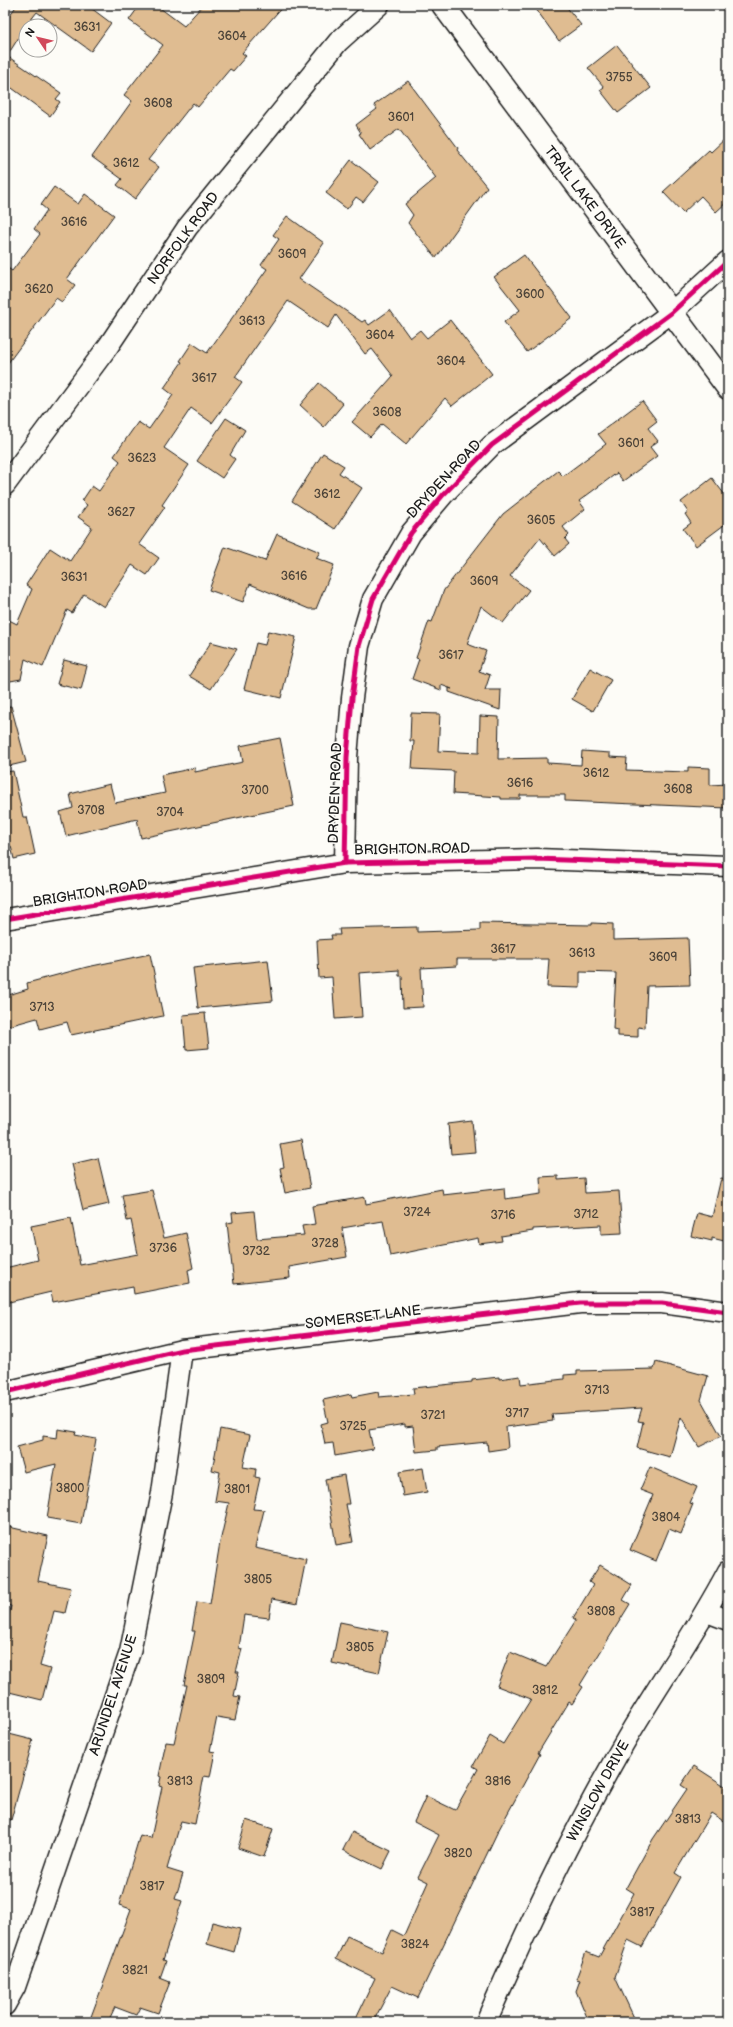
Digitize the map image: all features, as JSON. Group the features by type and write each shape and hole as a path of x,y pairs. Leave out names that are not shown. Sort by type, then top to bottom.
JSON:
{"street":[{"name":"NORFOLK ROAD","path":"5,485 109,345 187,228 338,42 379,5"},
{"name":"TRAIL LAKE DRIVE","path":"443,5 728,388"},
{"name":"DRYDEN ROAD","path":"345,862 347,757 352,698 360,646 373,599 411,533 443,495 492,445 671,313 728,261"},
{"name":"BRIGHTON ROAD","path":"5,919 345,862 537,859 728,866"},
{"name":"SOMERSET LANE","path":"5,1392 182,1350 580,1303 662,1304 728,1312"},
{"name":"ARUNDEL AVENUE","path":"5,2005 15,1987 130,1652 162,1493 182,1350"},
{"name":"WINSLOW DRIVE","path":"486,2022 543,1895 579,1824 630,1732 707,1612 728,1570"},
{"path":"707,1612 728,1620"}],"building":[{"path":"17,5 87,5 111,23 91,51 58,27 58,18 45,18 37,12 32,18 18,18 18,39 7,56 61,93 56,99 60,102 50,116 5,83 5,22"},
{"path":"140,5 156,5 184,26 203,5 284,5 242,53 246,56 233,71 230,69 198,107 193,103 148,160 159,167 135,199 117,185 122,179 92,157 132,101 124,95 163,45 129,20"},
{"path":"533,5 565,5 581,25 559,41"},
{"path":"617,45 651,88 618,113 600,90 604,87 588,68"},
{"path":"408,81 458,148 457,150 487,187 436,258 408,223 413,215 405,204 436,178 399,129 370,150 359,134 361,133 356,125 377,109 374,105"},
{"path":"728,136 728,201 716,212 701,196 683,213 663,192 709,150 711,152"},
{"path":"351,160 379,182 363,202 356,197 347,209 326,193"},
{"path":"54,187 78,204 85,194 114,215 67,279 75,285 62,302 56,298 5,367 5,266 12,271 40,234 34,229 47,210 41,205"},
{"path":"287,216 324,243 299,279 362,322 365,320 369,325 390,310 410,338 420,330 427,338 450,320 492,374 452,406 445,398 406,444 382,424 370,437 352,422 393,376 372,349 365,354 336,315 328,328 288,301 235,377 242,382 212,423 191,408 164,448 189,465 162,505 165,507 139,544 159,558 147,575 132,565 104,607 84,594 72,613 67,610 43,667 25,659 21,679 5,682 5,631 9,620 17,624 32,589 26,585 50,548 70,561 92,527 78,517 87,505 82,501 92,486 99,491 120,461 114,456 138,422 149,429 173,395 164,388 182,362 180,361 192,343 207,353 267,269 261,265 279,239 273,235"},
{"path":"524,255 572,318 527,352 504,322 520,310 494,277"},
{"path":"319,383 343,404 324,427 300,405"},
{"path":"642,401 657,421 648,428 658,441 650,447 657,456 623,481 617,473 579,501 585,509 563,527 569,535 565,539 569,544 555,556 540,538 510,576 529,590 503,623 481,606 467,644 486,651 479,671 490,675 485,690 501,690 500,710 449,692 449,688 452,689 441,685 441,690 412,679 419,659 416,658 429,621 432,622 444,590 503,514 558,471 563,476 606,444 598,434"},
{"path":"226,418 245,430 230,455 235,459 222,478 197,461"},
{"path":"323,453 344,466 339,473 362,488 335,529 292,501"},
{"path":"712,478 728,499 728,522 696,546 683,529 691,523 685,514 688,512 681,502"},
{"path":"277,534 320,552 316,558 334,565 316,609 309,609 250,584 243,602 209,590 225,547 265,561"},
{"path":"268,631 296,637 281,698 244,689 256,643 265,645"},
{"path":"211,642 237,649 211,689 189,676"},
{"path":"64,660 87,666 81,690 57,684"},
{"path":"590,668 611,680 593,711 572,699"},
{"path":"11,706 26,762 5,767 5,707"},
{"path":"411,713 440,714 438,751 479,753 480,716 499,717 498,759 547,758 547,763 581,765 582,751 610,753 610,757 627,758 626,770 688,772 688,767 710,768 710,785 728,784 728,808 565,801 565,795 520,795 520,799 501,799 501,797 453,794 454,771 412,769 414,741 410,741"},
{"path":"280,738 294,806 141,838 137,819 66,836 60,812 73,808 70,794 110,784 115,803 165,793 161,775 195,768 195,772 243,762 240,746"},
{"path":"13,771 23,817 27,817 35,854 14,859 11,846 5,848 5,772"},
{"path":"480,923 613,924 613,940 688,938 690,985 647,986 645,1028 638,1027 638,1037 618,1036 618,1030 613,1029 616,973 580,972 580,988 547,987 549,959 457,959 457,966 421,968 423,1007 403,1008 402,976 399,976 399,970 359,973 362,1017 335,1019 332,977 319,978 317,940 332,939 331,935 340,935 339,929 417,927 417,932 480,930"},
{"path":"150,954 163,1016 71,1035 67,1022 40,1029 37,1018 5,1027 5,996 28,989 27,983 87,967"},
{"path":"268,960 273,1001 198,1008 193,968"},
{"path":"205,1013 209,1048 186,1050 183,1015"},
{"path":"472,1121 475,1152 451,1154 448,1124"},
{"path":"301,1140 310,1188 285,1193 280,1168 284,1167 280,1144"},
{"path":"98,1158 109,1204 83,1210 72,1164"},
{"path":"558,1176 558,1180 584,1178 585,1193 619,1191 622,1233 601,1234 601,1225 533,1229 533,1231 501,1236 502,1241 479,1244 478,1238 390,1256 383,1221 342,1228 347,1257 289,1267 290,1278 234,1284 227,1223 233,1222 232,1213 254,1211 257,1239 304,1235 302,1226 315,1224 312,1206 365,1197 366,1204 442,1189 443,1195 504,1188 505,1199 541,1194 540,1177"},
{"path":"721,1178 728,1179 728,1242 712,1238 712,1241 691,1236 697,1213 712,1217"},
{"path":"152,1190 164,1238 186,1233 193,1268 188,1270 190,1283 134,1294 133,1287 53,1302 51,1292 5,1303 5,1268 38,1260 31,1226 71,1218 80,1265 138,1254 131,1220 127,1221 122,1195"},
{"path":"656,1362 708,1376 701,1400 721,1436 699,1447 681,1417 670,1457 637,1448 643,1422 638,1421 642,1408 552,1414 553,1421 506,1427 508,1448 488,1451 487,1442 437,1447 437,1450 416,1452 413,1426 405,1427 405,1424 369,1430 373,1449 335,1456 333,1443 325,1444 321,1424 328,1422 323,1400 351,1394 352,1397 378,1392 379,1397 414,1394 413,1388 472,1382 472,1380 499,1377 499,1379 520,1376 521,1384 564,1379 564,1375 577,1374 577,1371 654,1369"},
{"path":"58,1429 76,1432 75,1435 96,1439 81,1524 47,1518 56,1464 24,1472 17,1447 43,1440 43,1436 57,1438"},
{"path":"220,1429 250,1435 243,1467 256,1469 255,1477 260,1478 253,1509 264,1510 255,1548 306,1559 297,1604 272,1599 269,1618 244,1615 239,1648 242,1649 236,1672 239,1672 234,1696 240,1697 235,1720 217,1717 210,1751 215,1752 210,1777 204,1776 195,1824 181,1821 167,1869 183,1874 175,1899 182,1901 163,1960 166,1961 160,1978 170,1982 158,2013 140,2007 136,2015 115,2007 108,2022 89,2022 131,1909 119,1905 140,1835 151,1838 162,1787 159,1786 161,1777 159,1776 166,1742 174,1743 187,1685 184,1685 195,1631 192,1631 197,1602 210,1604 220,1542 229,1503 215,1501 220,1472 212,1470"},
{"path":"650,1467 697,1487 690,1503 693,1504 681,1534 669,1529 656,1561 630,1550 653,1495 640,1490"},
{"path":"423,1468 427,1492 403,1496 399,1472"},
{"path":"344,1475 349,1504 346,1504 353,1542 336,1545 325,1479"},
{"path":"9,1527 48,1536 38,1581 71,1588 65,1613 54,1611 40,1666 50,1669 42,1700 5,1691 5,1629 11,1606 5,1605 5,1546"},
{"path":"600,1565 632,1585 623,1600 630,1604 580,1685 583,1687 572,1704 569,1702 538,1753 540,1754 497,1833 418,1998 392,1986 373,2022 354,2022 375,1978 336,1959 347,1936 382,1952 392,1930 404,1936 428,1882 418,1877 439,1835 414,1822 426,1796 455,1810 478,1769 473,1766 490,1736 503,1744 531,1699 497,1686 510,1652 546,1667 576,1620 573,1618 593,1585 589,1582"},
{"path":"340,1622 388,1632 379,1673 332,1663"},
{"path":"5,1733 33,1740 11,1820 5,1819"},
{"path":"694,1766 728,1788 728,1824 711,1813 675,1873 681,1877 642,1947 628,1940 615,1977 636,2022 589,2022 576,1991 580,1980 576,1979 586,1952 599,1957 634,1893 626,1888 653,1839 687,1789 681,1785"},
{"path":"246,1820 273,1829 264,1857 238,1848"},
{"path":"352,1832 391,1851 382,1869 343,1850"},
{"path":"212,1922 240,1929 234,1952 207,1944"}],"cycle path":[{"path":"345,863 347,757 352,698 359,646 373,599 411,533 443,495 492,445 671,313 728,261"},
{"path":"5,919 345,863 537,859 728,866"},
{"path":"5,1392 182,1350 580,1303 662,1303 728,1312"}]}
